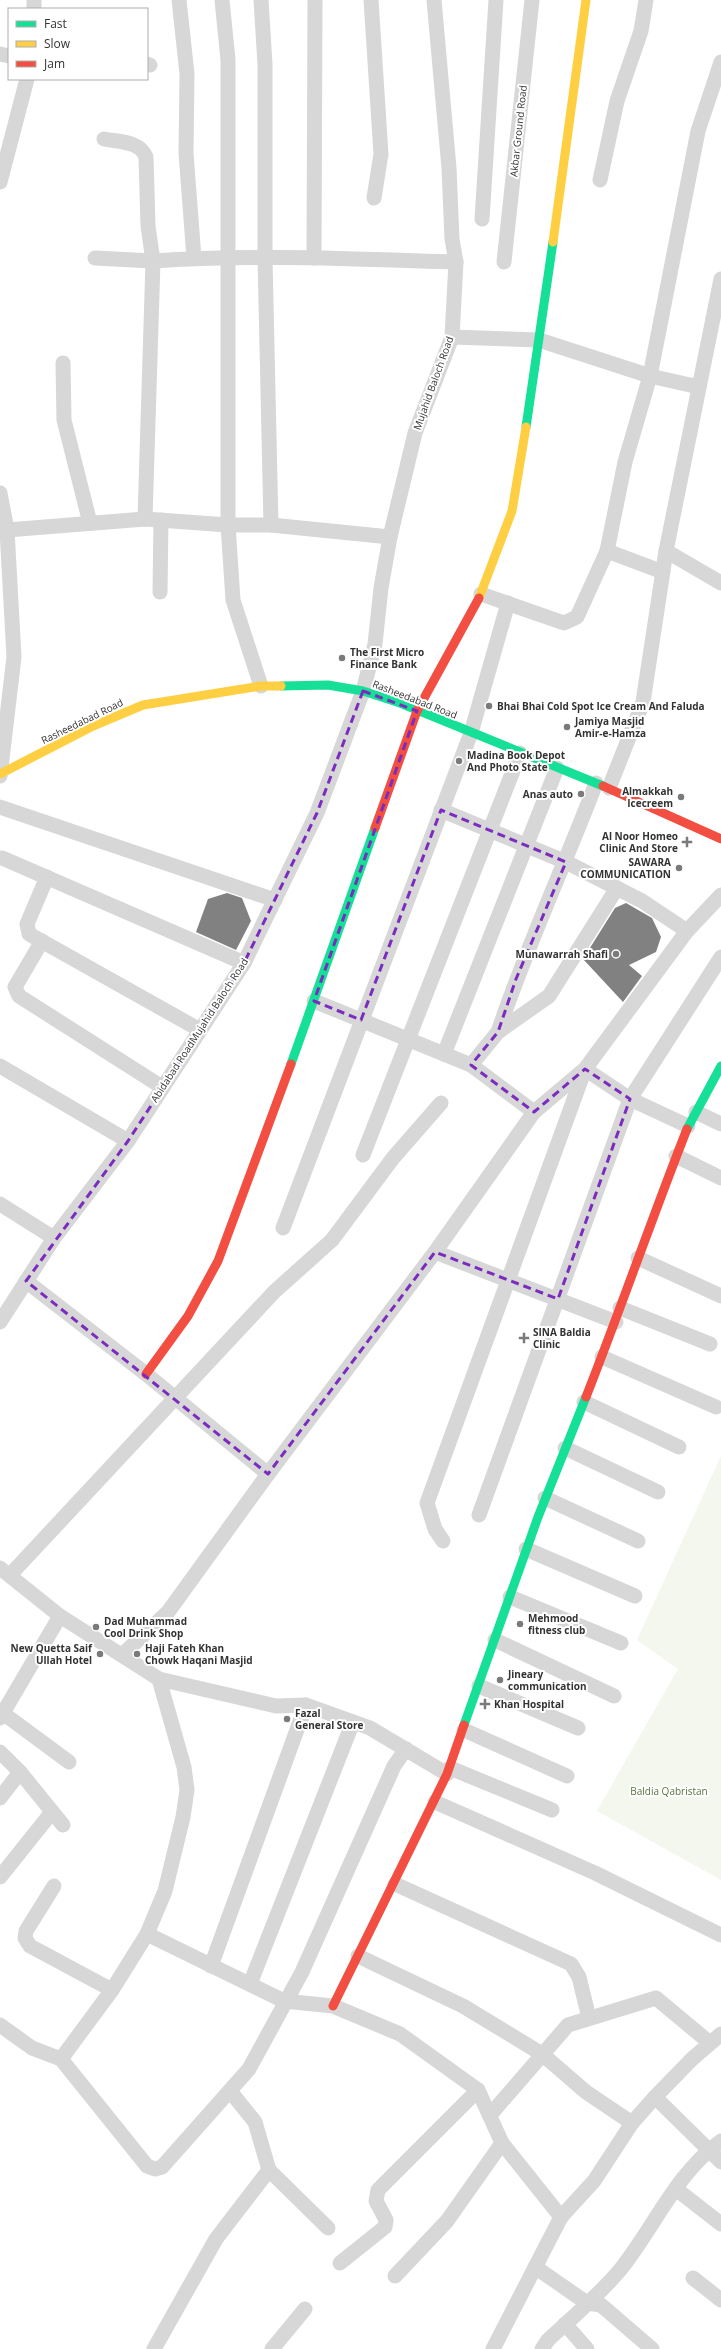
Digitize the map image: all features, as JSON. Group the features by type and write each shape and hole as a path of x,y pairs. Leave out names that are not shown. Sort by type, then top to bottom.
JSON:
{"street":[{"path":"179,0 187,74 186,152 194,258"},
{"path":"222,0 228,60 228,525 233,600 261,686"},
{"path":"261,0 265,64 265,258 271,525"},
{"path":"314,0 314,258"},
{"path":"371,0 381,154 374,198"},
{"name":"Mujahid Baloch Road","path":"363,690 375,644 381,588 390,536 415,433 452,337 456,262 452,239 449,168 434,0"},
{"path":"482,219 496,0"},
{"name":"Akbar Ground Road","path":"504,262 532,0"},
{"path":"146,1374 188,1316 218,1261 314,1001 417,711 480,594 512,511 539,340 586,0"},
{"path":"600,180 617,101 641,31 646,0"},
{"path":"480,594 564,622 571,621 577,617 607,551 625,462 650,376 698,131 721,62"},
{"path":"0,182 28,80"},
{"path":"104,139 140,146 144,150 146,157 148,226 153,261 145,519"},
{"path":"96,258 153,261 194,258 314,258 456,262"},
{"path":"498,1032 516,979 566,862 643,702 666,551 721,279"},
{"path":"452,337 539,340 650,376 699,387"},
{"path":"63,363 64,420 90,523"},
{"path":"0,493 7,530 14,657 1,774"},
{"path":"7,530 145,519 228,525 271,525 390,536"},
{"path":"160,592 161,520"},
{"path":"607,551 663,572"},
{"path":"666,551 721,583"},
{"path":"283,1228 471,733 508,603"},
{"name":"Rasheedabad Road","path":"1,774 93,726 143,705 261,686 328,685 363,690 417,711 603,786 721,839"},
{"name":"Abidabad RoadMujahid Baloch Road","path":"2,1315 54,1238 128,1141 244,963 317,813 363,690"},
{"path":"363,1155 407,1039 491,830 520,753"},
{"path":"444,1054 528,845 557,768"},
{"path":"0,807 275,900"},
{"path":"441,810 566,862 642,901 687,931"},
{"path":"2,858 244,963"},
{"path":"47,878 27,924 29,934 200,1030"},
{"path":"471,1066 498,1032 549,996 617,888"},
{"path":"122,1655 168,1612 268,1474 435,1252 534,1112 585,1068 687,931 721,895"},
{"path":"42,941 15,987 18,996 162,1087"},
{"path":"479,1515 630,1099 721,957"},
{"path":"314,1001 471,1066 534,1112"},
{"path":"0,1066 128,1141"},
{"path":"333,2006 395,1884 449,1771 545,1498 618,1315 676,1156 688,1126 721,1066"},
{"path":"585,1068 630,1099 688,1126"},
{"path":"443,1541 434,1529 427,1503 585,1068"},
{"path":"441,1103 393,1158 332,1240 274,1292 175,1398 5,1571 60,1616 159,1679 276,1706 306,1705 370,1728 406,1750 449,1771 552,1810"},
{"path":"696,1112 721,1124"},
{"path":"676,1156 721,1178"},
{"path":"0,1204 54,1238"},
{"path":"435,1252 558,1299 618,1315 710,1344"},
{"path":"638,1258 721,1296"},
{"path":"26,1281 146,1374 268,1474"},
{"path":"602,1356 716,1407"},
{"path":"584,1402 679,1447"},
{"path":"565,1448 658,1492"},
{"path":"545,1498 638,1541"},
{"path":"526,1550 635,1596"},
{"path":"510,1596 621,1643"},
{"path":"60,1616 2,1716 68,1762"},
{"path":"495,1640 614,1696"},
{"path":"61,2059 112,1990 147,1934 166,1891 183,1817 187,1790 184,1767 159,1679"},
{"path":"479,1686 578,1728"},
{"path":"211,1966 306,1705"},
{"path":"250,1984 353,1722"},
{"path":"464,1730 567,1776"},
{"path":"0,2024 32,2048 61,2059 147,2166 155,2169 162,2167 249,2069 284,2001 302,1972 394,1766 406,1750"},
{"path":"0,1752 20,1772 63,1825"},
{"path":"0,1798 20,1772"},
{"path":"435,1802 595,1873 721,1935"},
{"path":"0,1877 52,1812"},
{"path":"395,1884 571,1964 579,1977 589,2018"},
{"path":"54,1886 26,1931 25,1938 30,1946 112,1990"},
{"path":"147,1934 284,2001 333,2006 400,2034 478,2090 502,2143 561,2217"},
{"path":"358,1956 462,2006 542,2054 586,2092 632,2123"},
{"path":"490,2115 568,2025 656,1998 716,2039 655,2097 632,2123 594,2181 561,2217 493,2349"},
{"path":"340,2263 385,2226 386,2220 376,2201 378,2190 478,2090"},
{"path":"230,2091 255,2122 269,2170 328,2228"},
{"path":"655,2097 721,2162"},
{"path":"542,2349 548,2340 620,2270 676,2189 708,2150 721,2141"},
{"path":"395,2276 447,2221 502,2143"},
{"path":"154,2349 216,2239 269,2170"},
{"path":"676,2189 721,2224"},
{"path":"535,2266 587,2302 601,2305 652,2349"},
{"path":"693,2278 721,2300"},
{"path":"272,2349 305,2309"},
{"path":"565,2324 587,2349"}],"highlighted area":[{"path":"363,691 417,711 314,1001 361,1020 441,810 566,862 516,979 498,1032 471,1065 534,1112 585,1069 630,1099 558,1299 435,1252 268,1474 26,1281 128,1141 244,963 317,813"}],"green space":[{"name":"Baldia Qabristan","path":"721,1456 721,1880 597,1811 678,1669 637,1640"}],"building":[{"path":"227,893 242,898 251,921 236,950 196,932 208,899"},
{"name":"Munawarrah Shafi","path":"626,903 652,918 661,937 656,952 629,965 642,976 623,1002 583,959 615,908"}],"traffic: fast":[{"path":"526,427 553,242"},
{"path":"281,686 328,685 363,691 400,703 603,786"},
{"path":"291,1064 375,828"},
{"path":"687,1129 721,1066"},
{"path":"464,1725 538,1517 586,1397"}],"traffic: slow":[{"path":"553,242 586,0"},
{"path":"479,598 512,511 526,427"},
{"path":"0,774 93,726 143,705 261,686 281,686"}],"traffic: jam":[{"path":"375,828 417,711 479,598"},
{"path":"603,786 721,839"},
{"path":"146,1374 188,1316 218,1261 291,1064"},
{"path":"586,1397 687,1129"},
{"path":"333,2006 447,1774 464,1725"}],"place":[{"name":"The First Micro Finance Bank","path":"342,658"},
{"name":"Bhai Bhai Cold Spot Ice Cream And Faluda","path":"489,706"},
{"name":"Jamiya Masjid Amir-e-Hamza","path":"567,727"},
{"name":"Madina Book Depot And Photo State","path":"459,761"},
{"name":"Anas auto","path":"581,794"},
{"name":"Almakkah Icecreem","path":"681,797"},
{"name":"Al Noor Homeo Clinic And Store","path":"687,842"},
{"name":"SAWARA COMMUNICATION","path":"679,868"},
{"name":"Munawarrah Shafi","path":"616,954"},
{"name":"SINA Baldia Clinic","path":"524,1338"},
{"name":"Mehmood fitness club","path":"520,1624"},
{"name":"Dad Muhammad Cool Drink Shop","path":"96,1627"},
{"name":"New Quetta Saif Ullah Hotel","path":"100,1654"},
{"name":"Haji Fateh Khan Chowk Haqani Masjid","path":"137,1654"},
{"name":"Jineary communication","path":"500,1680"},
{"name":"Khan Hospital","path":"485,1704"},
{"name":"Fazal General Store","path":"287,1719"}]}
